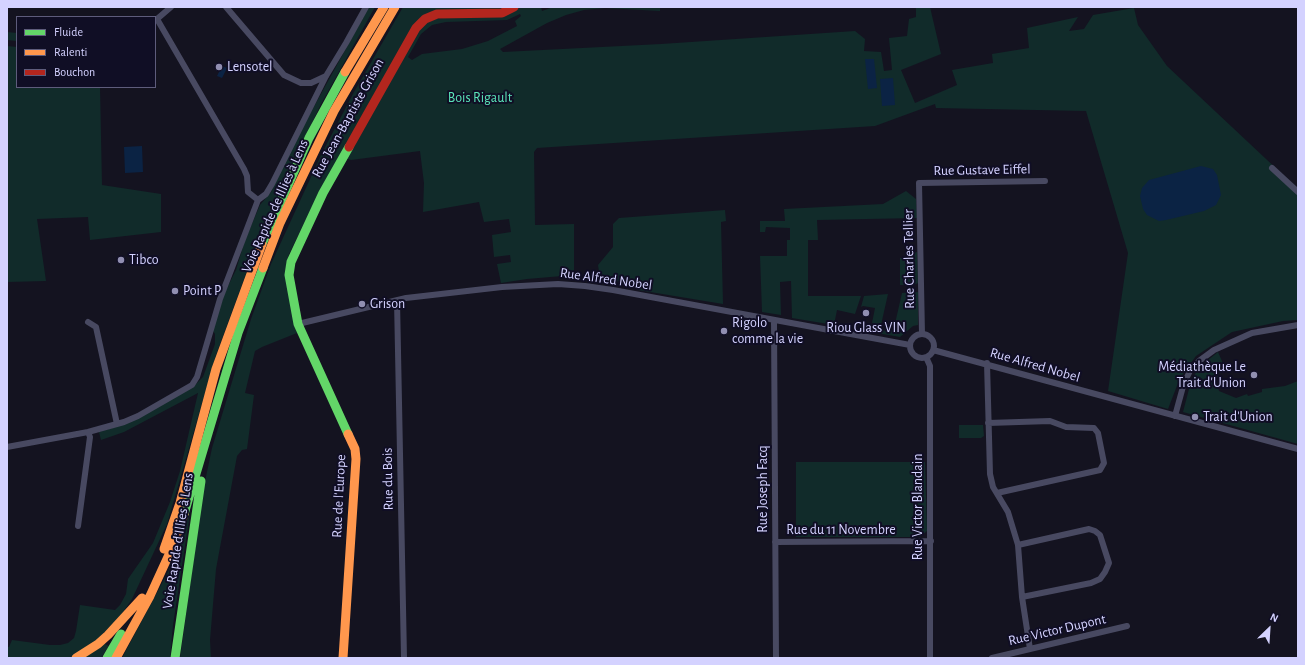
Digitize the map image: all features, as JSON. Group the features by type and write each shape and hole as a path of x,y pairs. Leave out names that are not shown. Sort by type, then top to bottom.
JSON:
{"main road":[{"path":"107,658 142,598 171,532 229,330 272,219 326,106 384,7"},
{"name":"Voie Rapide de Illies à Lens","path":"209,430 240,327 283,216 334,111 395,7"},
{"name":"Rue Jean-Baptiste Grison","path":"298,324 289,275 292,258 323,192 411,34 421,22 437,14 502,13 514,7"},
{"name":"Rue de l'Europe","path":"298,324 356,450 343,658"},
{"path":"116,658 150,596 177,537 209,430"},
{"name":"Voie Rapide d’Illies à Lens","path":"175,658 192,534 209,443 209,430"},
{"path":"76,658 108,635 142,598"}],"street":[{"path":"171,7 157,19 244,170 247,176 248,192 258,200"},
{"path":"226,7 284,75 293,80 311,83 326,76"},
{"path":"7,447 88,432 117,424 138,416 194,382 220,299 258,200 266,194 272,184 326,76 346,44 366,7"},
{"path":"311,83 316,92 316,96"},
{"path":"1272,168 1298,192"},
{"name":"Rue Gustave Eiffel","path":"919,183 1045,180"},
{"name":"Rue Charles Tellier","path":"919,183 922,334"},
{"name":"Rue Alfred Nobel","path":"298,324 397,300 502,287 568,284 613,290 910,344"},
{"name":"Rue du Bois","path":"397,300 404,658"},
{"name":"Rue Joseph Facq","path":"774,320 776,658"},
{"path":"88,322 96,327 117,424"},
{"path":"1175,416 1184,383 1190,371 1214,350 1252,333 1298,325"},
{"path":"922,334 926,335 933,341 933,350 926,357 916,357 911,352 910,344 912,338 922,334"},
{"name":"Rue Alfred Nobel","path":"933,350 987,363 1298,449"},
{"name":"Rue Victor Blandain","path":"926,357 930,366 930,658"},
{"path":"987,363 990,474 997,493 1008,512 1018,545 1022,597 1030,649"},
{"path":"988,423 1050,421 1066,428 1090,427 1096,429 1104,463 1100,470 997,493"},
{"path":"78,526 90,437 88,432"},
{"path":"1018,545 1089,529 1096,530 1100,535 1109,562 1106,572 1100,579 1091,583 1022,597"},
{"name":"Rue du 11 Novembre","path":"776,542 931,541"},
{"name":"Rue Victor Dupont","path":"992,658 1127,626"}],"green space":[{"path":"369,7 375,7 320,106 260,236 216,355 167,524 132,599 121,615 91,646 69,658 7,658 7,647 9,647 12,640 50,645 68,643 74,638 80,605 115,610 120,605 126,594 128,579 153,543 170,502 180,471 198,393 124,432 101,440 99,432 125,424 195,385 203,377 215,344 215,334 212,329 226,290 236,270 245,240 260,205 271,192 290,150"},
{"path":"403,7 507,7 502,10 429,14 319,193 289,254 286,266 285,275 297,333 255,351 245,393 254,395 247,449 242,450 237,456 216,569 210,640 211,658 180,658 203,491 212,448 251,319 271,264 322,153 354,92"},
{"name":"Bois Rigault","path":"519,7 541,7 542,11 553,7 660,7 660,11 605,8 584,10 566,15 547,23 500,49 503,52 661,44 855,31 865,39 864,51 881,52 884,71 892,70 889,38 907,36 909,19 916,17 916,7 930,7 941,54 901,70 915,103 957,85 952,70 993,63 992,54 1029,48 1027,28 1078,17 1069,31 1084,29 1093,15 1134,8 1138,25 1167,66 1298,189 1298,320 1283,321 1232,332 1196,356 1180,378 1168,409 1108,391 1128,253 1086,111 936,108 935,104 875,126 537,148 534,152 535,225 574,224 574,275 501,283 497,264 511,262 510,255 494,257 492,235 511,232 509,219 484,222 479,202 423,212 424,183 420,151 351,160 345,158 418,29 432,19 512,12","holes":["520,14 521,16 515,21 517,26 488,41 462,49 422,54 412,60 408,57 421,34 432,25 446,22 507,20"]},
{"path":"7,32 16,33 16,41 7,40"},
{"path":"7,46 16,47 16,88 100,88 102,185 161,194 161,232 90,240 88,217 37,219 46,281 7,282"},
{"path":"906,191 916,199 917,218 817,220 818,240 808,240 808,296 861,296 855,314 837,310 834,325 792,318 791,281 780,282 781,315 762,312 760,256 787,256 787,240 790,240 790,228 766,227 765,232 760,232 760,221 785,221 784,209 883,204"},
{"path":"725,210 726,221 721,222 723,304 638,290 626,283 600,278 598,265 613,247 613,224 619,218"},
{"path":"917,252 918,283 914,285 900,285 900,258 913,258 914,253"},
{"path":"918,292 918,325 913,326 900,337 865,331 868,327 886,331 890,327 894,328 902,293"},
{"path":"888,294 881,325 872,323 875,308 861,307 864,296"},
{"path":"1218,352 1225,368 1221,370 1216,380 1219,391 1236,398 1247,394 1248,396 1262,392 1262,389 1285,386 1298,381 1298,444 1183,412 1189,389 1195,374 1203,364"},
{"path":"959,425 983,425 984,436 981,438 959,438"},
{"path":"796,462 925,462 927,531 920,537 796,537"},
{"path":"190,513 173,625 170,658 122,658 169,570"},
{"path":"103,643 109,646 101,658 80,658"}],"water":[{"path":"865,59 874,59 877,88 868,89"},
{"path":"222,66 227,68 222,78 217,76"},
{"path":"893,78 895,105 882,106 880,79"},
{"path":"142,146 143,172 125,173 124,147"},
{"path":"1201,166 1213,169 1217,175 1221,195 1216,205 1204,211 1166,220 1159,221 1147,215 1143,209 1140,196 1142,188 1149,180"}],"traffic: fast":[{"path":"262,244 309,138 345,72"},
{"path":"348,434 298,324 289,275 291,262 323,193 349,147"},
{"path":"184,514 238,333 263,268"},
{"path":"175,658 201,481"},
{"path":"107,658 121,634"}],"traffic: slow":[{"path":"345,72 384,7"},
{"path":"263,268 280,223 334,111 395,7"},
{"path":"164,549 180,503 216,369 262,244"},
{"path":"343,658 356,459 355,449 348,434"},
{"path":"116,658 150,596 177,537 184,514"},
{"path":"76,658 98,644 108,635 142,598"}],"traffic: jam":[{"path":"349,147 416,28 425,19 437,14 502,13 514,7"}],"place":[{"name":"Lensotel","path":"219,67"},
{"name":"Tibco","path":"121,260"},
{"name":"Point P","path":"175,291"},
{"name":"Grison","path":"362,304"},
{"name":"Riou Glass VIN","path":"866,313"},
{"name":"Rigolo comme la vie","path":"724,331"},
{"name":"Médiathèque Le Trait d'Union","path":"1254,375"},
{"name":"Trait d'Union","path":"1195,417"}]}
